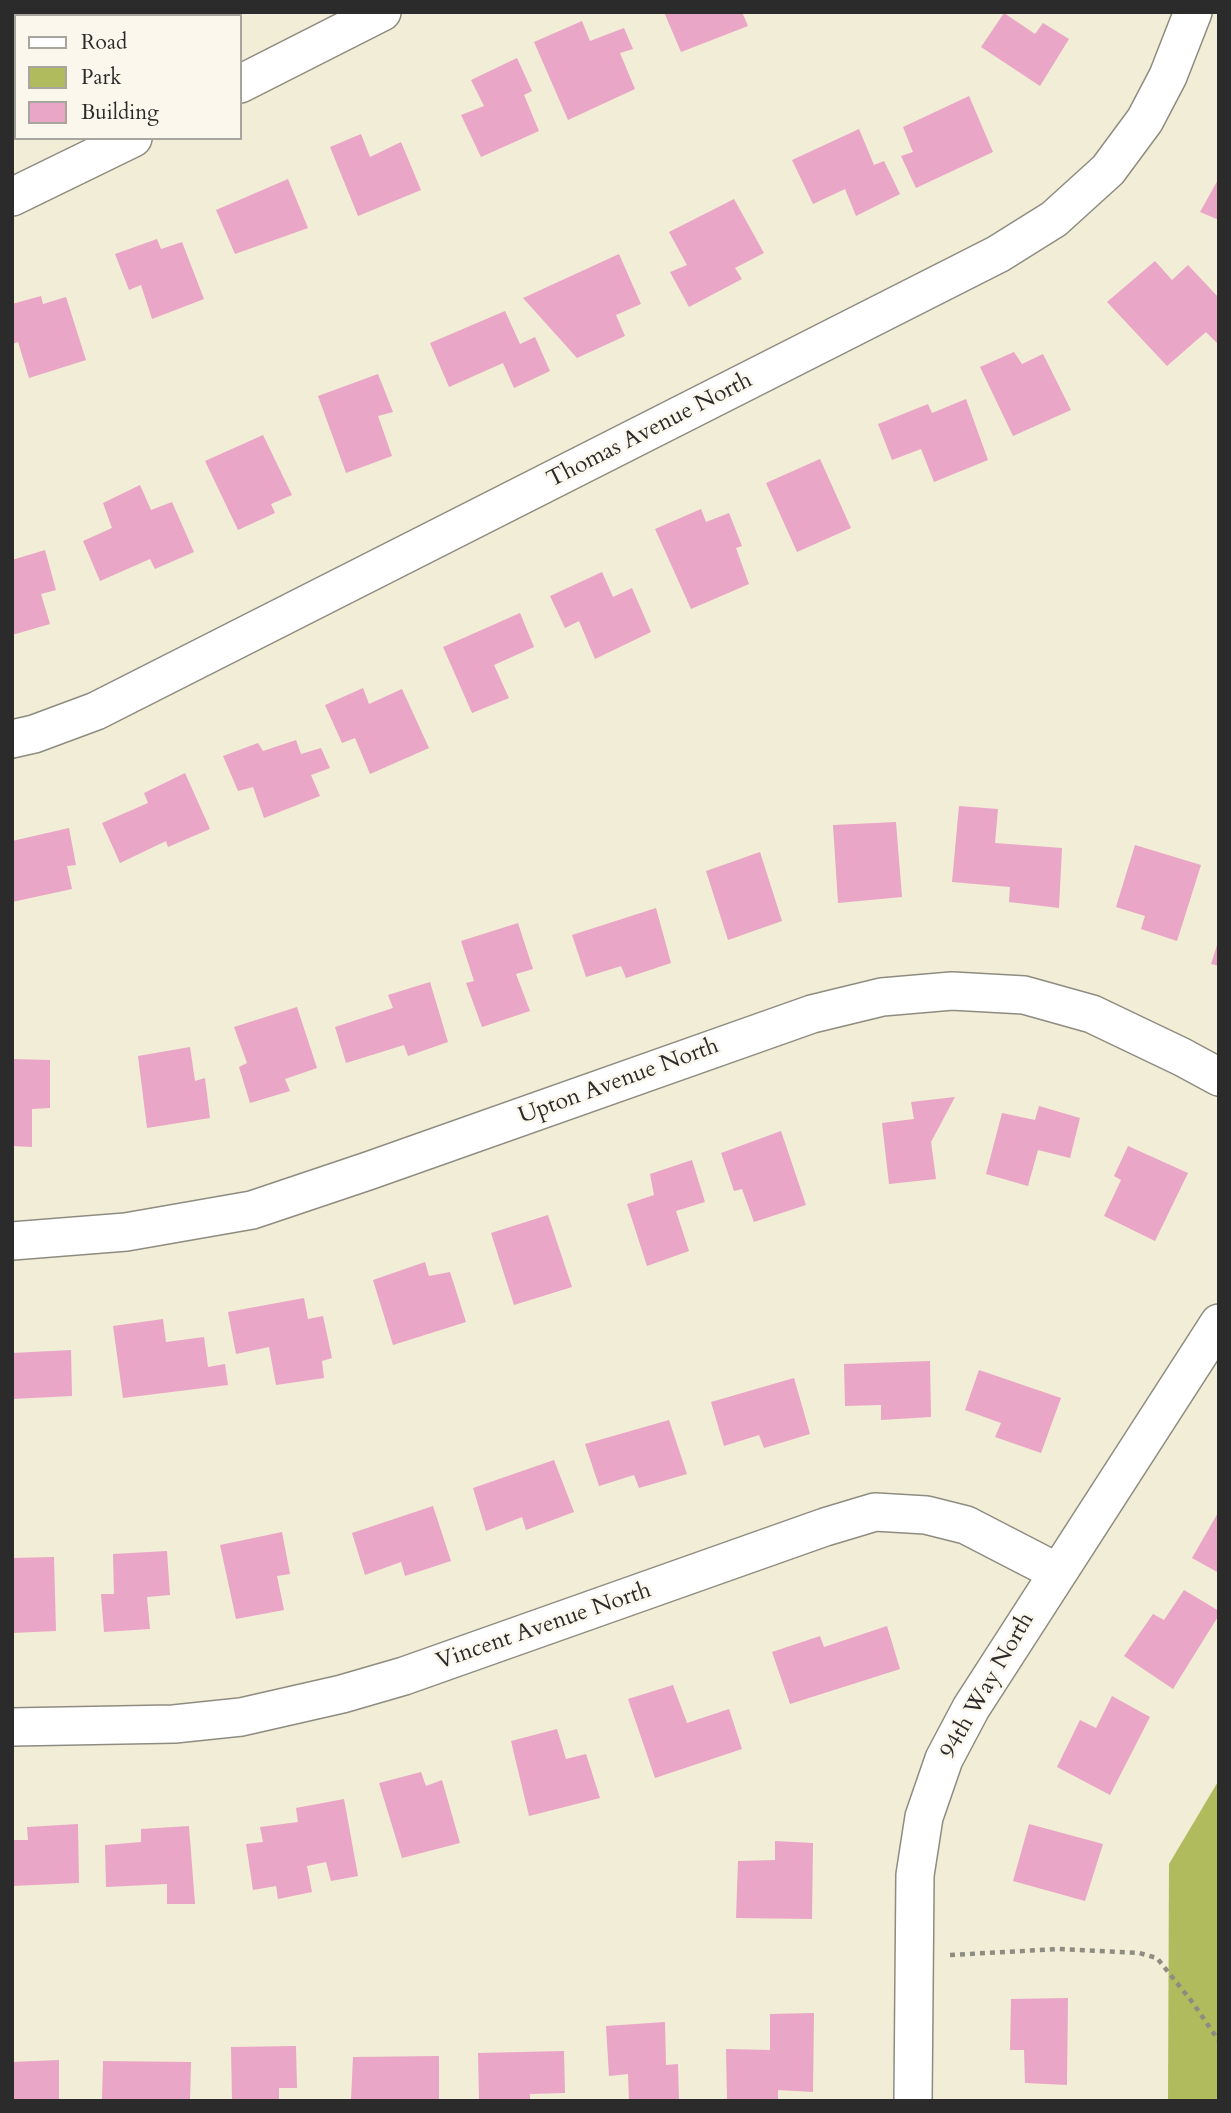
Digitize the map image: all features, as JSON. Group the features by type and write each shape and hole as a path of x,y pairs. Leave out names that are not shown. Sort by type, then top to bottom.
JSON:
{"street":[{"path":"242,83 382,12"},
{"name":"Thomas Avenue North","path":"12,739 34,734 96,711 998,254 1054,219 1108,170 1145,120 1168,76 1193,12"},
{"path":"12,197 128,140"},
{"name":"Upton Avenue North","path":"12,1241 126,1232 252,1210 812,1014 882,997 952,991 1024,995 1092,1014 1219,1077"},
{"name":"94th Way North","path":"913,2101 916,1863 924,1817 944,1759 971,1708 1219,1323"},
{"name":"Vincent Avenue North","path":"12,1727 174,1724 241,1717 342,1695 404,1676 825,1527 875,1512 926,1515 966,1525 1057,1572"}],"path":[{"path":"914,1957 1059,1949 1139,1953 1157,1958 1219,2041"}],"green space":[{"path":"1219,1780 1219,2101 1168,2101 1169,1864"}],"building":[{"path":"12,12 25,12 14,14 12,68"},
{"path":"117,12 164,12 160,14"},
{"path":"664,12 742,12 748,26 681,52"},
{"path":"1004,13 1035,34 1043,23 1069,39 1040,86 981,47"},
{"path":"582,21 590,41 624,28 633,49 620,53 635,89 568,120 534,42"},
{"path":"517,58 532,91 524,95 539,131 481,157 461,115 484,106 471,80"},
{"path":"969,96 993,152 916,188 901,156 913,152 903,127"},
{"path":"859,129 874,165 884,161 900,194 856,216 845,189 813,204 792,160"},
{"path":"361,134 370,157 401,142 421,190 358,216 330,147"},
{"path":"1219,178 1219,220 1200,212"},
{"path":"288,179 308,228 235,254 216,210"},
{"path":"734,199 764,253 735,268 742,279 689,307 670,272 687,265 669,232"},
{"path":"157,239 161,249 182,242 204,299 152,319 141,285 129,290 115,254"},
{"path":"619,254 641,304 616,315 625,336 577,358 523,298"},
{"path":"1155,261 1172,280 1188,265 1219,298 1219,345 1206,332 1167,366 1107,302"},
{"path":"41,296 43,304 66,297 86,360 29,378 18,342 12,344 12,304"},
{"path":"505,311 520,344 535,337 550,371 514,388 503,363 449,387 430,343"},
{"path":"1014,352 1022,364 1043,354 1071,410 1013,436 980,367"},
{"path":"378,374 393,412 378,416 392,456 346,473 318,396"},
{"path":"966,399 988,460 934,482 921,449 892,460 878,424 928,404 932,413"},
{"path":"263,435 292,495 271,504 275,513 238,530 205,461"},
{"path":"820,459 851,528 797,552 766,483"},
{"path":"140,485 151,510 172,502 194,552 155,569 150,559 100,581 83,541 112,528 103,503"},
{"path":"701,509 706,522 729,513 742,546 736,548 749,584 691,609 655,529"},
{"path":"45,550 56,590 41,594 50,624 12,635 12,560"},
{"path":"602,572 613,597 632,588 651,632 595,659 579,621 565,628 550,596"},
{"path":"520,613 534,647 494,665 509,698 472,713 443,647"},
{"path":"363,688 369,704 402,689 429,748 370,774 355,738 342,743 325,705"},
{"path":"296,740 301,754 321,748 330,768 311,775 320,796 264,818 253,787 238,791 223,756 258,743 263,751"},
{"path":"185,773 210,829 168,847 166,841 120,863 102,823 148,803 144,793"},
{"path":"959,806 998,809 995,843 1062,848 1059,908 1009,902 1010,887 952,882"},
{"path":"896,822 902,897 838,903 833,825"},
{"path":"69,828 76,865 67,866 72,889 12,902 12,841"},
{"path":"1135,845 1201,865 1177,941 1141,929 1145,916 1116,907"},
{"path":"760,852 782,921 728,940 706,871"},
{"path":"656,908 671,963 626,978 621,966 586,977 572,935"},
{"path":"518,923 533,969 516,974 530,1011 482,1027 466,983 474,981 461,941"},
{"path":"1219,942 1219,966 1211,964"},
{"path":"430,982 448,1042 408,1056 404,1045 346,1063 335,1027 393,1008 388,995"},
{"path":"297,1007 317,1068 285,1079 290,1091 250,1103 239,1067 247,1063 234,1027"},
{"path":"190,1047 195,1081 205,1078 210,1118 147,1128 138,1056"},
{"path":"12,1059 50,1060 50,1108 32,1109 32,1147 12,1146"},
{"path":"955,1097 931,1142 936,1179 889,1184 882,1123 914,1119 911,1102"},
{"path":"1039,1106 1080,1118 1070,1158 1038,1150 1028,1186 986,1174 1002,1113 1035,1120"},
{"path":"781,1131 806,1205 754,1222 742,1189 734,1191 721,1153"},
{"path":"1128,1146 1188,1173 1155,1241 1104,1216 1121,1180 1114,1176"},
{"path":"692,1160 705,1202 676,1211 689,1251 647,1266 627,1204 654,1195 650,1174"},
{"path":"548,1215 572,1287 514,1305 491,1233"},
{"path":"425,1262 429,1276 450,1272 466,1322 393,1345 373,1280"},
{"path":"304,1298 308,1319 323,1316 332,1358 322,1361 324,1378 276,1385 269,1347 236,1354 228,1312"},
{"path":"163,1319 166,1342 204,1337 208,1367 225,1364 228,1385 123,1398 113,1326"},
{"path":"71,1350 72,1396 12,1399 12,1353"},
{"path":"930,1361 931,1417 881,1420 881,1405 845,1406 844,1364"},
{"path":"979,1370 1061,1398 1041,1453 995,1437 1001,1423 965,1410"},
{"path":"794,1378 810,1434 764,1448 759,1435 724,1446 711,1402"},
{"path":"669,1420 687,1474 639,1488 634,1475 599,1486 585,1444"},
{"path":"554,1460 574,1512 526,1530 522,1517 486,1531 473,1488"},
{"path":"433,1506 451,1561 405,1576 401,1562 365,1575 352,1533"},
{"path":"1219,1511 1219,1573 1192,1558"},
{"path":"282,1532 290,1574 277,1576 284,1610 236,1619 220,1545"},
{"path":"167,1551 170,1595 147,1597 150,1629 104,1632 101,1594 114,1594 113,1554"},
{"path":"54,1557 56,1631 12,1633 12,1558"},
{"path":"1184,1590 1219,1611 1219,1615 1173,1689 1124,1656 1153,1614 1164,1620"},
{"path":"887,1626 900,1669 790,1704 772,1652 820,1636 824,1647"},
{"path":"673,1685 687,1723 729,1709 742,1749 655,1778 628,1699"},
{"path":"1112,1696 1150,1717 1110,1795 1057,1767 1080,1720 1096,1728"},
{"path":"557,1729 566,1759 586,1754 600,1798 529,1816 511,1741"},
{"path":"421,1772 426,1786 442,1780 460,1843 402,1858 379,1783"},
{"path":"344,1799 358,1876 331,1881 326,1862 307,1866 312,1892 278,1899 276,1886 253,1890 246,1844 263,1842 260,1827 298,1822 296,1808"},
{"path":"78,1824 79,1883 12,1886 12,1840 28,1840 27,1827"},
{"path":"1029,1824 1103,1844 1085,1901 1013,1881"},
{"path":"189,1826 195,1904 167,1904 167,1884 106,1887 105,1845 141,1842 141,1829"},
{"path":"775,1841 813,1843 812,1919 736,1918 738,1861 775,1860"},
{"path":"1068,1998 1067,2085 1025,2083 1024,2050 1010,2050 1011,1999"},
{"path":"814,2013 813,2092 778,2090 778,2101 727,2101 726,2049 770,2050 770,2014"},
{"path":"665,2022 666,2065 678,2064 679,2101 629,2101 628,2074 609,2076 606,2026"},
{"path":"296,2046 297,2088 279,2088 279,2101 232,2101 231,2047"},
{"path":"564,2051 565,2093 530,2094 530,2101 479,2101 478,2053"},
{"path":"439,2056 439,2101 351,2100 353,2057"},
{"path":"59,2060 59,2101 12,2101 12,2062"},
{"path":"103,2061 191,2062 190,2101 102,2101"}]}
